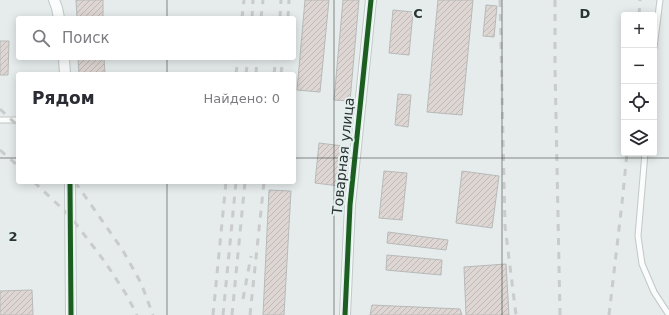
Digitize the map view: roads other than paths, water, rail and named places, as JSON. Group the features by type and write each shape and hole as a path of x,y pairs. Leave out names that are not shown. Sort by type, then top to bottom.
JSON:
{"street":[{"name":"Товарная улица","path":"345,315 350,205 371,0"},
{"path":"64,60 65,72"},
{"path":"70,184 71,315"}],"lane":[{"path":"657,24 660,0"},
{"path":"0,120 16,120"},
{"path":"645,156 638,236 642,264 654,292 669,315"}],"railway":[{"path":"242,16 244,0"},
{"path":"252,16 253,0"},
{"path":"261,16 263,0"},
{"path":"280,16 281,0"},
{"path":"288,16 289,0"},
{"path":"500,0 505,226 516,315"},
{"path":"555,0 560,315"},
{"path":"639,12 640,0"},
{"path":"236,72 238,60"},
{"path":"246,72 248,60"},
{"path":"256,72 257,60"},
{"path":"274,72 276,60"},
{"path":"281,72 283,60"},
{"path":"0,109 16,124"},
{"path":"0,150 16,164"},
{"path":"609,315 627,156"},
{"path":"36,184 70,216 105,262 126,294 137,315"},
{"path":"76,184 122,249 141,283 153,315"},
{"path":"213,315 226,184"},
{"path":"223,315 236,184"},
{"path":"232,315 245,184"},
{"path":"250,315 264,184"},
{"path":"243,299 251,256"}]}
